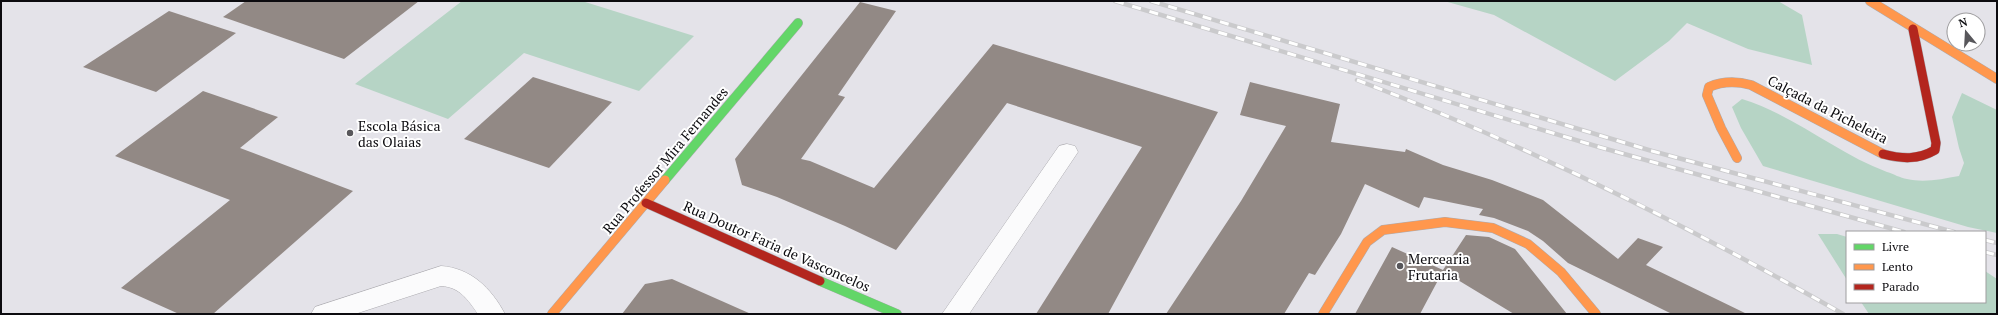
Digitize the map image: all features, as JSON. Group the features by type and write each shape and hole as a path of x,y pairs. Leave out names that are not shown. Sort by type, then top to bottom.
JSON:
{"street":[{"path":"1870,1 1913,29 1997,79"},
{"name":"Rua Professor Mira Fernandes","path":"552,314 798,23"},
{"name":"Calçada da Picheleira","path":"1737,158 1721,128 1707,96 1709,87 1719,82 1734,81 1757,88 1884,154 1905,159 1917,159 1926,157 1936,150 1936,143 1913,29"},
{"path":"955,314 1067,152"},
{"name":"Rua Doutor Faria de Vasconcelos","path":"646,203 701,230 897,314"},
{"path":"1323,314 1367,242 1383,230 1445,222 1493,228 1528,244 1560,272 1596,314"},
{"path":"324,314 441,276 453,276 463,279 492,314"}],"green space":[{"path":"462,1 582,1 694,36 639,91 524,53 448,119 355,84"},
{"path":"1444,1 1778,1 1802,15 1812,65 1748,49 1687,23 1669,41 1615,81 1494,15"},
{"path":"1962,93 1997,110 1997,233 1968,227 1763,166 1741,128 1732,107 1742,99 1761,106 1779,114 1868,164 1904,178 1926,181 1959,176 1964,163 1952,117"},
{"path":"1818,234 1837,234 1846,237 1846,278"},
{"path":"1986,272 1997,279 1997,314 1869,314 1862,303 1986,303"}],"building":[{"path":"246,1 419,1 344,59 223,17"},
{"path":"860,2 896,11 838,95 845,97 801,159 810,161 874,188 993,44 1218,112 1108,314 1036,314 1142,147 1007,103 896,250 777,197 742,185 735,159"},
{"path":"169,11 236,33 156,92 83,67"},
{"path":"533,77 612,102 549,168 464,139"},
{"path":"1250,82 1340,104 1331,142 1405,152 1406,149 1443,165 1492,180 1543,200 1618,259 1638,238 1663,247 1646,265 1747,314 1672,314 1568,263 1543,241 1528,231 1494,218 1479,215 1483,209 1424,197 1419,208 1365,184 1341,234 1315,275 1309,273 1284,314 1166,314 1241,201 1286,126 1240,115"},
{"path":"203,91 278,117 240,148 353,191 213,314 179,314 121,288 230,200 115,156"},
{"path":"1466,235 1489,237 1515,249 1567,314 1514,314 1443,271 1420,314 1355,314 1392,247 1443,270"},
{"path":"672,279 751,314 622,314 645,284"}],"railway":[{"path":"1115,1 1599,147 1900,231"},
{"path":"1151,1 1652,151 1950,231"},
{"path":"1357,80 1482,131 1544,159 1665,218 1843,314"},
{"path":"1986,240 1997,243"},
{"path":"1986,252 1997,255"}],"traffic: fast":[{"path":"665,180 798,23"},
{"path":"820,281 897,314"}],"traffic: slow":[{"path":"1870,1 1997,79"},
{"path":"1737,158 1721,128 1707,95 1709,87 1725,82 1751,85 1883,154"},
{"path":"552,314 665,180"},
{"path":"1323,314 1367,242 1383,230 1445,222 1493,228 1528,244 1561,272 1596,314"}],"traffic: jam":[{"path":"1883,154 1903,158 1916,158 1929,154 1935,150 1936,143 1913,29"},
{"path":"646,203 694,226 820,281"}],"place":[{"name":"Escola Básica das Olaias","path":"350,133"},
{"name":"Mercearia Frutaria","path":"1400,266"}]}
